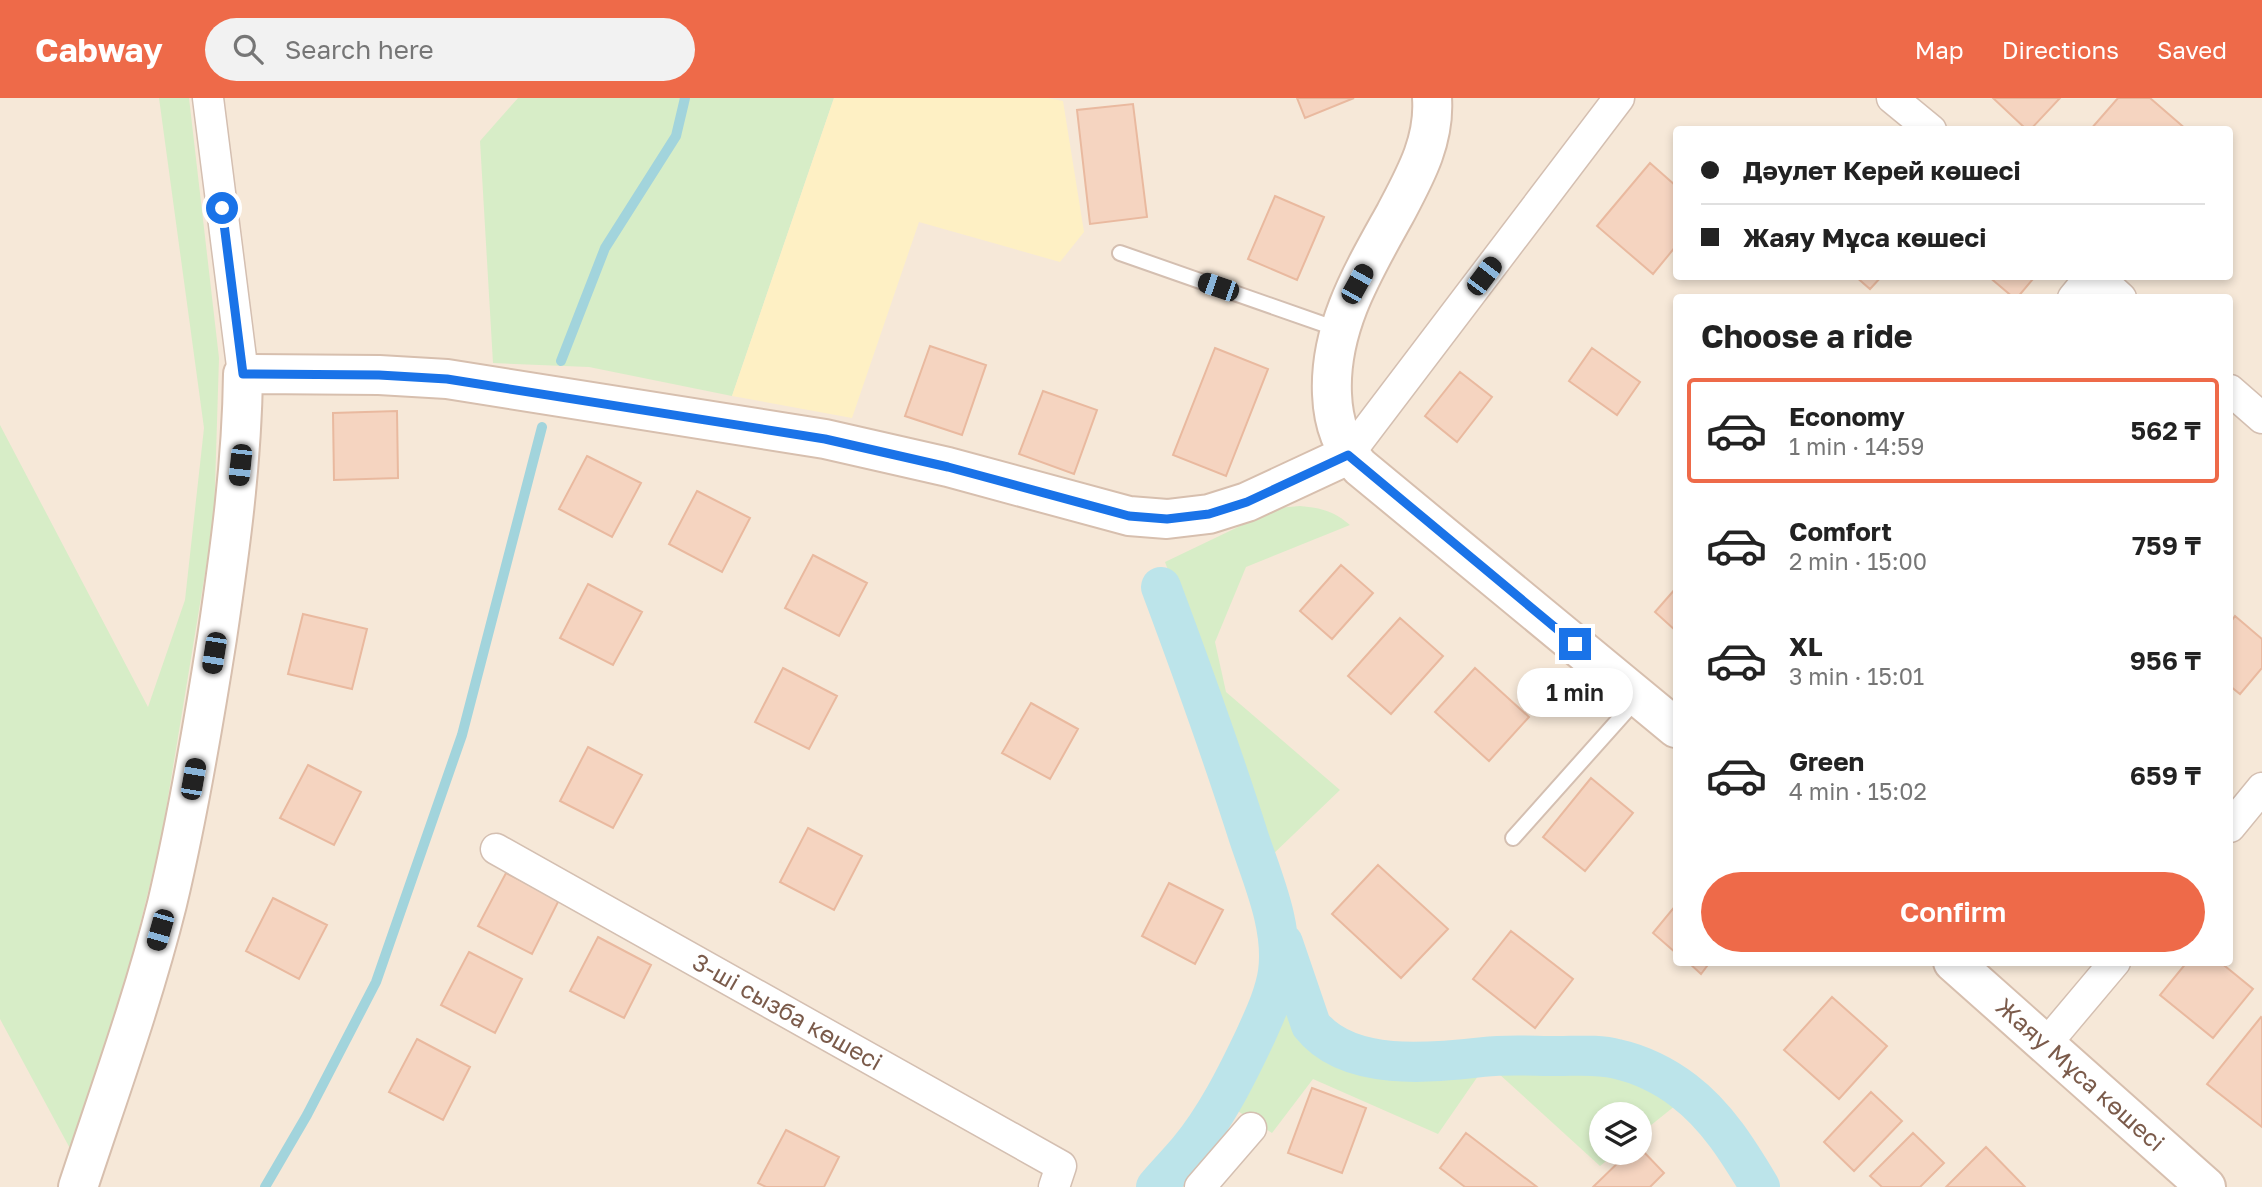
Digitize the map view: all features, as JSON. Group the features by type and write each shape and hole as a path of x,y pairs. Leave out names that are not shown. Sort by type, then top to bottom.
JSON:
{"street":[{"path":"78,1187 145,982 167,904 210,681 235,515 242,440 243,374 208,98"},
{"path":"243,374 379,375 461,381 825,439 948,467 1129,516 1167,519 1209,514 1247,502 1348,455 1619,98"},
{"path":"1892,98 1926,126"},
{"path":"1435,104 1428,143 1419,169 1357,284 1340,331 1331,382 1332,405 1338,430 1348,455 1371,476 1673,726"},
{"path":"2076,294 2088,280"},
{"path":"2101,280 2117,294"},
{"path":"2233,393 2262,418"},
{"path":"2233,823 2262,788"},
{"name":"3-ші сызба көшесі","path":"496,849 1061,1166 1054,1187"},
{"name":"Жаяу Мұса көшесі","path":"1958,966 2206,1187"},
{"path":"2046,1044 2112,966"},
{"path":"1200,1187 1251,1128"}],"lane":[{"path":"1120,253 1340,331"},
{"path":"1513,838 1639,698"}],"shaded area":[{"path":"0,98 2262,98 2262,1187 0,1187"}],"green space":[{"path":"159,98 189,98 219,358 214,519 161,840 124,989 73,1154 0,1019 0,425 148,707 185,600 204,428"},
{"path":"518,98 834,98 732,396 589,367 493,363 480,141"},
{"path":"1300,506 1327,511 1350,525 1246,567 1215,642 1226,692 1340,790 1269,858 1222,714 1165,562 1278,508"},
{"path":"1292,996 1295,1012 1307,1035 1332,1053 1366,1064 1440,1068 1486,1063 1499,1062 1593,1064 1629,1073 1681,1101 1652,1124 1652,1102 1589,1102 1589,1156 1487,1063 1438,1134 1313,1079 1272,1133 1233,1108 1272,1019"}],"sand":[{"path":"834,98 1048,98 1063,101 1084,232 1060,262 919,222 852,418 732,396"}],"building":[{"path":"1297,98 1354,98 1305,118"},
{"path":"1993,98 2060,98 2034,126 2023,126"},
{"path":"2118,98 2150,98 2182,126 2094,126"},
{"path":"1133,104 1147,217 1090,224 1077,110"},
{"path":"1650,163 1673,183 1673,250 1653,274 1597,226"},
{"path":"1275,196 1324,217 1297,280 1248,259"},
{"path":"1860,280 1878,280 1870,289"},
{"path":"1993,280 2032,280 2020,294 2009,294"},
{"path":"930,346 986,365 962,435 905,416"},
{"path":"1215,348 1268,369 1226,476 1173,455"},
{"path":"1592,348 1640,382 1617,415 1569,381"},
{"path":"1460,372 1492,397 1457,442 1425,416"},
{"path":"1043,391 1097,410 1074,474 1019,454"},
{"path":"397,411 398,478 334,480 333,413"},
{"path":"587,456 641,483 612,537 559,509"},
{"path":"697,491 750,518 722,572 669,544"},
{"path":"813,555 867,583 839,636 785,608"},
{"path":"1341,565 1373,593 1332,639 1300,611"},
{"path":"588,584 642,612 613,665 560,638"},
{"path":"1673,591 1673,628 1655,612"},
{"path":"303,614 367,629 352,689 288,674"},
{"path":"2235,616 2262,639 2262,668 2240,694 2233,688"},
{"path":"1400,618 1443,656 1391,714 1348,676"},
{"path":"783,668 837,696 809,749 755,722"},
{"path":"1475,668 1529,717 1489,761 1435,712"},
{"path":"1031,703 1078,729 1050,779 1002,753"},
{"path":"588,747 642,775 613,828 560,801"},
{"path":"308,765 361,792 334,845 280,818"},
{"path":"1591,778 1633,813 1585,871 1543,837"},
{"path":"808,828 862,856 834,910 780,882"},
{"path":"1378,865 1448,929 1401,978 1332,914"},
{"path":"506,873 559,900 532,954 478,926"},
{"path":"1169,883 1223,910 1195,964 1142,936"},
{"path":"273,898 327,925 299,979 246,951"},
{"path":"1673,909 1673,950 1653,933"},
{"path":"1511,931 1573,979 1535,1028 1473,979"},
{"path":"598,937 651,965 624,1018 570,991"},
{"path":"469,952 522,979 495,1033 441,1005"},
{"path":"1692,966 1707,966 1701,974"},
{"path":"2184,966 2225,966 2253,989 2213,1038 2160,995"},
{"path":"1832,997 1887,1046 1839,1099 1784,1050"},
{"path":"2262,1018 2262,1127 2207,1084"},
{"path":"417,1039 470,1067 443,1120 389,1092"},
{"path":"1312,1088 1366,1108 1342,1173 1288,1153"},
{"path":"1871,1092 1902,1121 1854,1171 1824,1142"},
{"path":"786,1130 839,1157 824,1187 766,1187 758,1183"},
{"path":"1466,1133 1537,1187 1465,1187 1440,1168"},
{"path":"1913,1133 1944,1163 1920,1187 1882,1187 1870,1176"},
{"path":"1986,1147 2025,1187 1946,1187"},
{"path":"1652,1160 1664,1173 1650,1187 1593,1187 1616,1165 1652,1165"}],"waterway":[{"path":"561,361 605,248 676,136 685,98"},
{"path":"265,1187 307,1115 376,982 462,735 542,427"},
{"path":"1156,1187 1198,1138 1233,1082 1272,997 1277,980 1279,955 1275,921 1266,887 1161,587"},
{"path":"1283,943 1311,1025 1327,1040 1346,1051 1391,1061 1439,1061 1502,1056 1588,1056 1610,1057 1635,1064 1669,1080 1696,1101 1726,1135 1760,1187"}],"route":[{"path":"222,208 243,374 379,375 447,379 825,439 948,467 1129,516 1167,519 1209,514 1247,502 1348,455 1575,644"}]}
